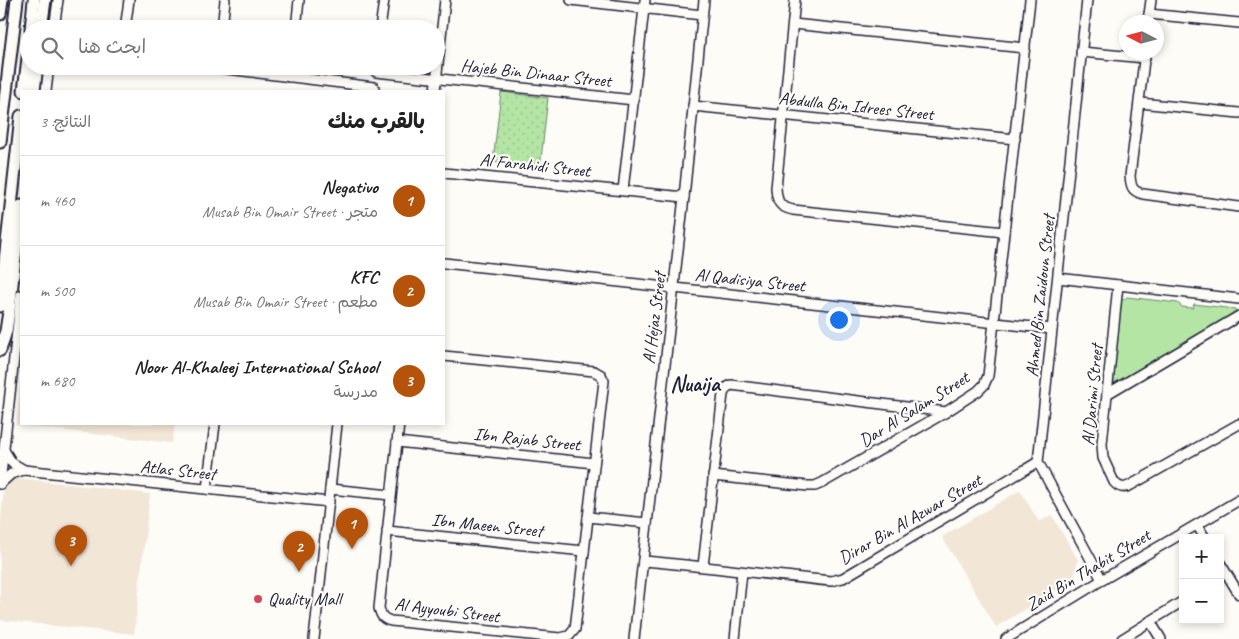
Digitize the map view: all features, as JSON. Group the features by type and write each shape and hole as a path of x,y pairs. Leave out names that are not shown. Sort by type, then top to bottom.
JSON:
{"main road":[{"path":"0,14 2,0"},
{"path":"0,142 17,0"},
{"path":"32,20 34,0"},
{"path":"42,20 44,5"},
{"path":"44,5 45,20"},
{"path":"24,90 26,75"},
{"path":"34,90 36,75"},
{"path":"0,306 20,125"},
{"path":"0,350 8,321 20,215"}],"street":[{"path":"55,20 58,0"},
{"path":"126,20 128,0"},
{"path":"223,20 225,0"},
{"path":"297,20 299,0"},
{"path":"381,20 384,0"},
{"path":"443,20 445,0"},
{"path":"572,0 644,4 702,15"},
{"name":"Al Hejaz Street","path":"634,639 684,197 704,0"},
{"path":"795,0 776,188 780,204 786,208 1004,232"},
{"name":"Dar Al Salam Street","path":"713,476 816,486 946,412 984,385 988,376 1030,0"},
{"name":"Ahmed Bin Zaidoun Street","path":"1038,462 1087,0"},
{"path":"1149,15 1151,0"},
{"path":"623,190 644,4"},
{"path":"1164,19 1239,23"},
{"path":"793,24 1025,48"},
{"path":"1082,52 1119,54"},
{"path":"1144,60 1130,176 1132,188 1143,194 1239,207"},
{"path":"46,90 48,75"},
{"path":"276,75 374,89 375,75"},
{"name":"Hajeb Bin Dinaar Street","path":"412,75 634,100"},
{"path":"435,90 436,75"},
{"path":"1140,102 1239,113"},
{"name":"Abdulla Bin Idrees Street","path":"693,106 1015,139"},
{"name":"Al Farahidi Street","path":"445,173 684,197"},
{"name":"Al Qadisiya Street","path":"445,263 1052,330"},
{"path":"1058,278 1239,299"},
{"name":"Al Darimi Street","path":"1118,285 1102,444 1104,458 1114,482 1120,487 1128,487 1239,424"},
{"path":"0,484 20,312"},
{"path":"1107,394 1239,316"},
{"name":"Al Ayyoubi Street","path":"399,425 379,608 380,614 385,619 391,621 560,638 569,636 575,629 604,381 601,375 594,371 445,356"},
{"path":"703,566 723,394 726,388 731,385 946,412"},
{"path":"207,489 215,425"},
{"path":"314,639 337,425"},
{"name":"Ibn Rajab Street","path":"397,442 594,463"},
{"path":"4,450 12,463 24,470"},
{"path":"1038,462 1102,580"},
{"name":"Dirar Bin Al Azwar Street","path":"643,561 831,581 837,580 1038,462"},
{"path":"0,484 11,474 24,470"},
{"name":"Atlas Street","path":"24,470 328,502"},
{"path":"330,489 391,495"},
{"name":"Zaid Bin Thabit Street","path":"1006,639 1239,500"},
{"path":"588,517 647,523"},
{"path":"1197,525 1203,534"},
{"name":"Ibn Maeen Street","path":"387,531 584,551"},
{"path":"735,639 742,572"},
{"path":"1224,576 1239,594"},
{"path":"1122,639 1179,603"},
{"path":"1150,621 1161,639"}],"shaded area":[{"path":"20,388 20,425 175,425 172,443 16,425"},
{"path":"10,477 150,494 134,634 0,620 0,529 4,486"},
{"path":"1020,490 1039,522 1052,515 1078,560 1073,580 996,627 942,537"}],"green space":[{"path":"501,92 548,98 540,168 493,162"},
{"path":"1127,297 1178,303 1182,307 1193,308 1194,304 1235,309 1237,314 1117,385 1112,385 1121,301"}],"place":[{"name":"Negativo","path":"352,549"},
{"name":"Noor Al-Khaleej International School","path":"71,566"},
{"name":"KFC","path":"299,572"},
{"name":"Quality Mall","path":"258,599"}],"district":[{"name":"Nuaija","path":"695,384"}]}
